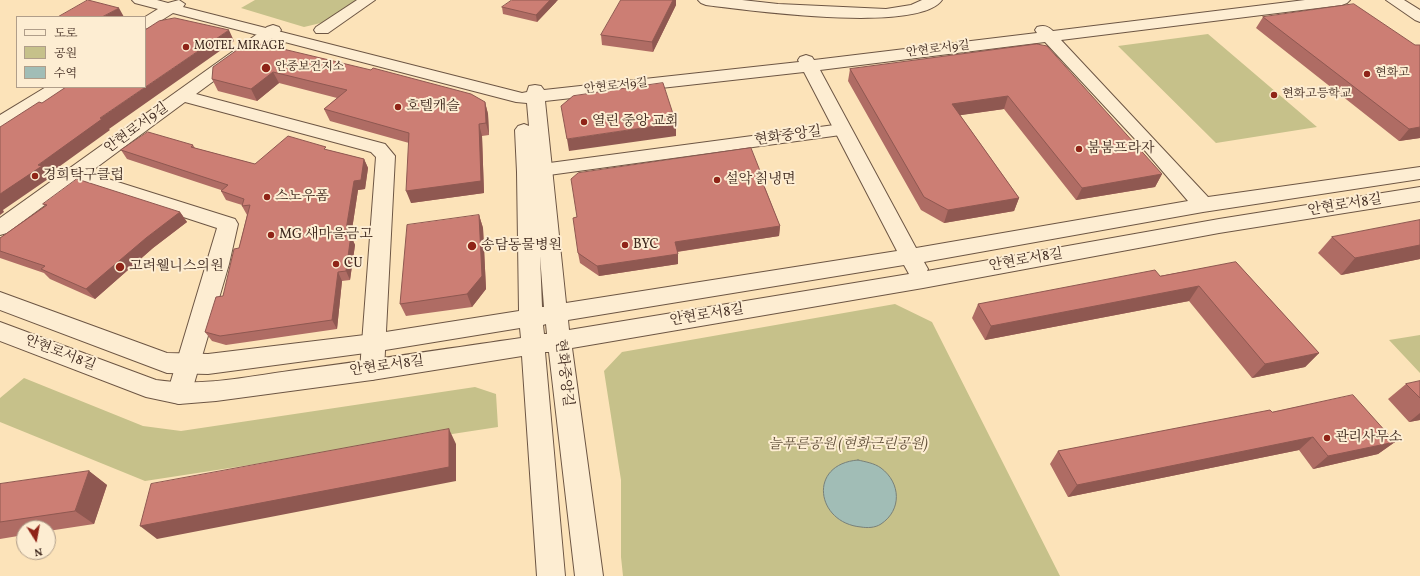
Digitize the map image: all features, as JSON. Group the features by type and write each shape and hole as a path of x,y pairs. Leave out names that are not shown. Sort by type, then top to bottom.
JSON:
{"street":[{"path":"140,0 176,6 270,32 529,94 535,171 530,319 551,576"},
{"path":"322,30 367,0"},
{"path":"706,0 886,14 915,9 934,0"},
{"name":"안현로서9길","path":"1046,33 1276,0"},
{"name":"안현로서9길","path":"529,94 808,63 1046,33 1342,0"},
{"path":"1394,0 1420,17"},
{"path":"146,23 176,6"},
{"path":"146,33 176,6"},
{"name":"안현로서9길","path":"0,228 270,32"},
{"path":"1046,33 1141,135 1203,205"},
{"name":"현화중앙길","path":"808,63 909,257 923,280"},
{"path":"0,113 39,88"},
{"path":"0,123 56,88"},
{"name":"안현로서8길","path":"183,96 378,148 386,156 373,343"},
{"name":"현화중앙길","path":"589,576 556,315 535,171 842,130"},
{"name":"안현로서8길","path":"0,301 167,363 208,364 373,343 556,315 909,257 1203,205 1420,173"},
{"path":"74,175 228,224 218,264 179,394"},
{"name":"안현로서8길","path":"0,331 155,390 179,394 372,370 559,341 923,280 1219,226 1420,194"},
{"path":"372,370 373,343"}],"green space":[{"path":"255,0 358,0 325,22 304,27 241,8"},
{"path":"1208,34 1317,127 1216,143 1118,46"},
{"name":"늘푸른공원 (현화근린공원)","path":"895,304 932,322 1060,576 623,576 621,557 621,480 604,371 622,352"},
{"path":"1420,335 1420,373 1389,340"},
{"path":"24,378 143,426 181,431 475,387 496,394 498,427 145,481 0,422 0,398"}],"water":[{"path":"858,460 881,468 888,474 895,489 896,504 893,511 881,524 874,527 861,527 846,523 834,515 827,505 824,494 825,482 831,472 842,464"}],"building":[{"path":"88,0 119,8 104,16 60,16"},
{"path":"512,0 550,0 536,15 502,7"},
{"path":"621,0 673,0 652,42 601,35"},
{"path":"1354,4 1415,45 1420,45 1420,127 1409,129 1263,17"},
{"path":"175,18 229,30 146,87 146,29 159,21"},
{"path":"262,44 371,70 373,68 471,94 485,102 486,123 479,124 481,181 406,191 409,133 324,109 347,90 273,72 251,89 212,79 213,67 237,50"},
{"name":"붐붐프라자","path":"1037,44 1047,46 1162,174 1082,188 1008,96 952,104 1019,198 948,210 924,197 850,69"},
{"path":"663,83 676,123 567,139 561,106 573,96"},
{"path":"64,88 144,88 100,118 102,119 38,165 42,166 0,194 0,127 39,102 42,103"},
{"path":"148,132 193,145 191,147 255,164 288,136 326,147 324,149 364,159 361,180 354,181 345,236 351,235 346,271 338,272 332,320 220,336 205,332 216,297 223,296 234,249 239,248 250,205 242,206 244,199 221,191 228,185 121,150"},
{"path":"751,148 780,226 675,242 678,254 597,266 578,253 573,218 577,217 571,179 578,173"},
{"path":"77,179 180,212 146,238 86,289 41,269 45,266 0,251 0,238 47,205 43,204"},
{"path":"479,215 482,276 467,294 400,304 407,225"},
{"path":"1420,220 1420,245 1355,258 1332,237"},
{"path":"1236,262 1319,353 1265,364 1199,286 991,326 978,304 1155,270 1160,276"},
{"path":"1420,381 1420,398 1406,384"},
{"path":"1353,395 1395,442 1328,456 1313,437 1077,485 1058,451 1270,410 1272,412"},
{"path":"449,429 449,467 140,526 151,484"},
{"path":"89,471 75,511 0,522 0,484"}],"place":[{"name":"MOTEL MIRAGE","path":"186,47"},
{"name":"안중보건지소","path":"266,68"},
{"name":"현화고","path":"1367,74"},
{"name":"현화고등학교","path":"1274,95"},
{"name":"호텔캐슬","path":"398,107"},
{"name":"열린 중앙 교회","path":"584,122"},
{"name":"붐붐프라자","path":"1079,149"},
{"name":"경희탁구클럽","path":"35,176"},
{"name":"설악 칡냉면","path":"717,180"},
{"name":"스노우폼","path":"267,197"},
{"name":"MG 새마을금고","path":"271,235"},
{"name":"BYC","path":"625,245"},
{"name":"송담동물병원","path":"472,246"},
{"name":"CU","path":"336,264"},
{"name":"고려웰니스의원","path":"120,267"},
{"name":"관리사무소","path":"1327,438"}]}
